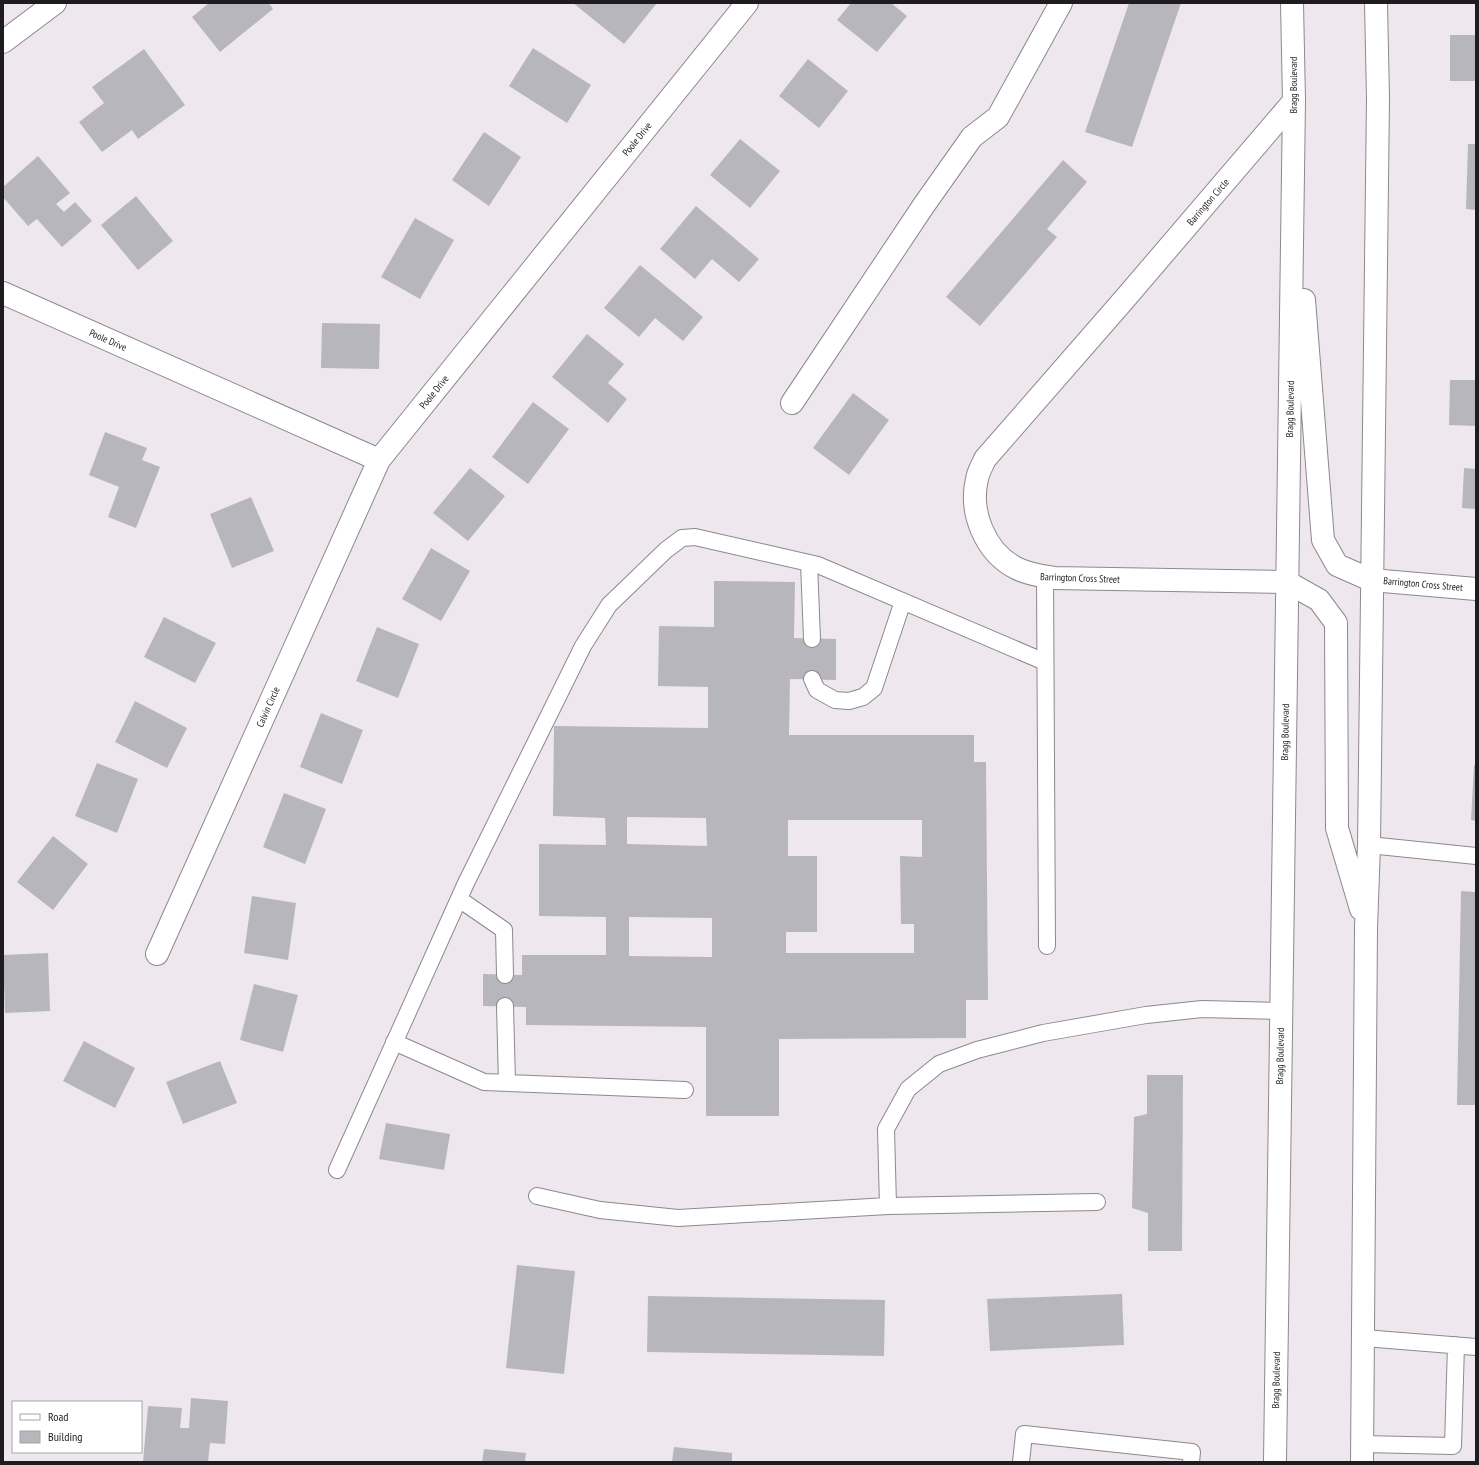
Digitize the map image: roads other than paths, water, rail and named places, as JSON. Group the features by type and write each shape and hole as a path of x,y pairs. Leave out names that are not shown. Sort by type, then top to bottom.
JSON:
{"main road":[{"path":"3,42 55,3"},
{"name":"Poole Drive","path":"3,293 379,460 747,3"},
{"path":"792,403 967,143 972,137 998,117 1061,3"},
{"name":"Bragg Boulevard","path":"1275,1462 1294,101 1292,3"},
{"path":"1362,1453 1366,928 1378,98 1376,3"},
{"name":"Barrington Circle","path":"1122,302 1294,101"},
{"name":"Barrington Cross Street","path":"1293,165 1323,540 1337,565 1371,580 1476,588"},
{"name":"Barrington Cross Street","path":"1122,302 985,459 977,479 975,499 978,519 985,538 998,555 1014,568 1033,575 1045,577 1287,582"},
{"name":"Calvin Circle","path":"157,954 379,460"},
{"path":"1287,582 1319,600 1336,623 1337,828 1366,928"}],"lane":[{"path":"337,1170 459,899 583,646 608,605 666,550 682,538 695,537 818,565 1045,662"},
{"path":"809,563 812,638"},
{"path":"1045,577 1047,946"},
{"path":"812,679 817,690 835,700 849,701 863,697 874,688 903,601"},
{"path":"1368,845 1476,856"},
{"path":"459,899 504,930 505,975"},
{"path":"505,1006 507,1083"},
{"path":"888,1206 886,1129 908,1088 939,1064 977,1050 1043,1033 1146,1015 1202,1009 1281,1011"},
{"path":"394,1042 484,1082 685,1090"},
{"path":"537,1196 600,1210 678,1218 888,1206 1097,1202"},
{"path":"1364,1338 1476,1347"},
{"path":"1362,1453 1453,1446 1456,1345"},
{"path":"1021,1462 1024,1434 1192,1452 1191,1462"}]}
